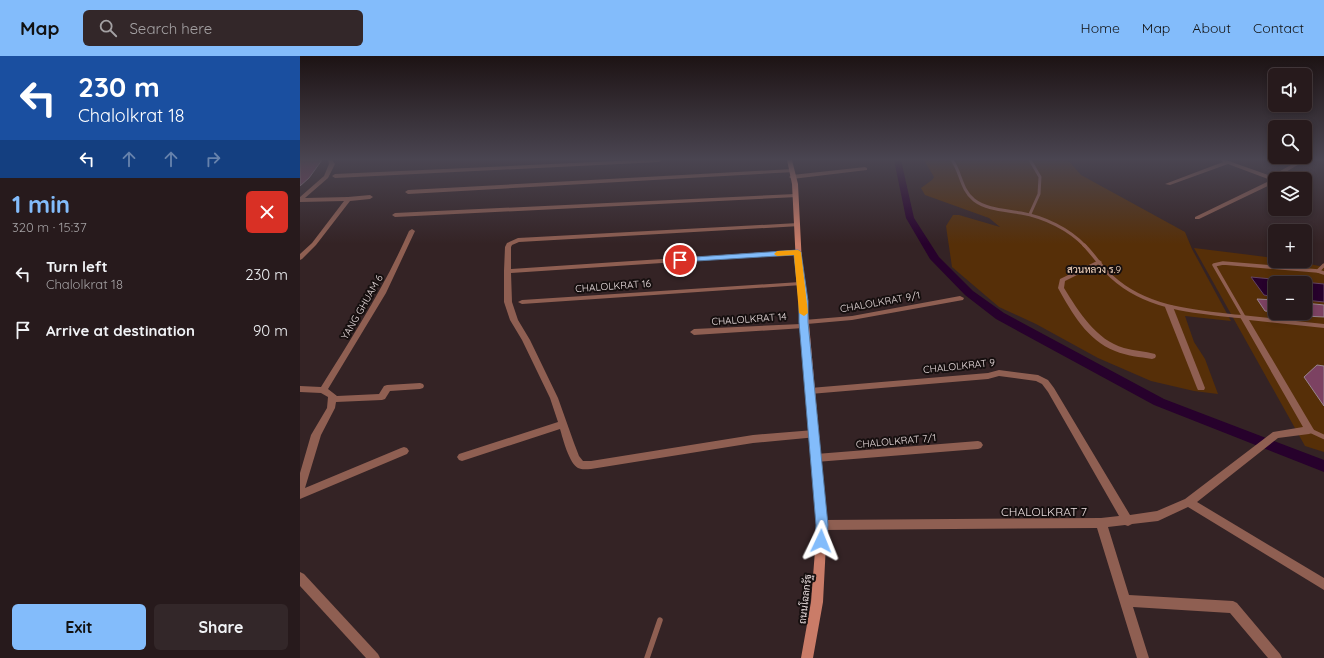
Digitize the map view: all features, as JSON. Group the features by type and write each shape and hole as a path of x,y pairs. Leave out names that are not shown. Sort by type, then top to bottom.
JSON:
{"street":[{"path":"300,200 313,188"},
{"path":"408,192 491,188"},
{"name":"ถนนโฉลกรัฐ","path":"794,188 798,224 800,284 804,301 804,324 822,525 817,602 807,658"},
{"path":"1198,218 1260,188"},
{"path":"395,215 795,196"},
{"path":"300,200 370,197"},
{"path":"300,258 314,244 348,199"},
{"path":"798,224 518,240 509,244 508,247 508,302 514,320 526,340 554,398 575,458 581,465 592,466 753,439 814,434"},
{"name":"YANG GHUAM 6","path":"323,390 361,332 391,279 412,231"},
{"path":"507,271 798,252"},
{"path":"1099,262 1062,280 1061,288 1089,330 1098,338 1113,347 1152,356"},
{"name":"CHALOLKRAT 16","path":"522,302 800,284"},
{"name":"CHALOLKRAT 9/1","path":"804,324 852,318 960,298"},
{"path":"1169,307 1201,388"},
{"path":"1244,317 1324,326"},
{"path":"1244,317 1309,430"},
{"name":"CHALOLKRAT 14","path":"694,332 804,324"},
{"name":"CHALOLKRAT 9","path":"810,391 988,376 999,373 1038,378 1045,382 1051,390 1128,520"},
{"path":"332,399 382,397 387,388 420,386"},
{"path":"300,389 323,390 332,396 331,408 316,434 300,489"},
{"path":"462,457 562,424"},
{"name":"CHALOLKRAT 7","path":"822,525 1101,524 1158,516 1189,502 1276,435 1309,430"},
{"name":"CHALOLKRAT 7/1","path":"816,458 978,445"},
{"path":"300,495 404,450"},
{"path":"1189,502 1324,584"},
{"path":"1101,524 1143,658"},
{"path":"300,578 374,658"},
{"path":"1124,601 1233,606 1276,658"}],"lane":[{"path":"965,188 966,192 975,201 986,206 999,210 1030,214 1068,231 1085,244 1112,278 1136,295 1169,307 1244,317"},
{"path":"1030,214 1039,194 1039,188"},
{"path":"1244,317 1214,265 1223,263 1318,271 1324,273"},
{"path":"1318,271 1324,264"},
{"path":"1309,430 1324,437"},
{"path":"647,658 660,620"}],"green space":[{"name":"สวนหลวง ร.9","path":"921,188 1105,188 1185,232 1192,249 1231,321 1185,316 1194,342 1205,359 1218,394 1194,391 1151,381 1098,358 1036,324 999,307 952,267 946,226 953,215 959,215 1000,227 989,218 925,195"},
{"path":"1194,248 1268,257 1268,268 1312,268 1312,265 1324,267 1324,452 1305,446"}],"shaded area":[{"path":"1251,277 1268,279 1268,296 1264,295"},
{"path":"1312,283 1324,284 1324,302 1312,301"}],"building":[{"path":"1257,299 1268,300 1268,311 1265,311"},
{"path":"1312,304 1324,305 1324,317 1312,316"},
{"path":"1317,365 1324,366 1324,406 1304,377"}],"waterway":[{"path":"903,188 910,218 935,259 969,293 1000,316 1159,402 1324,466"}],"slow traffic":[{"path":"777,254 798,252 804,313"}],"route":[{"path":"680,260 798,252 800,284 804,301 804,322 822,525 821,541"}]}
